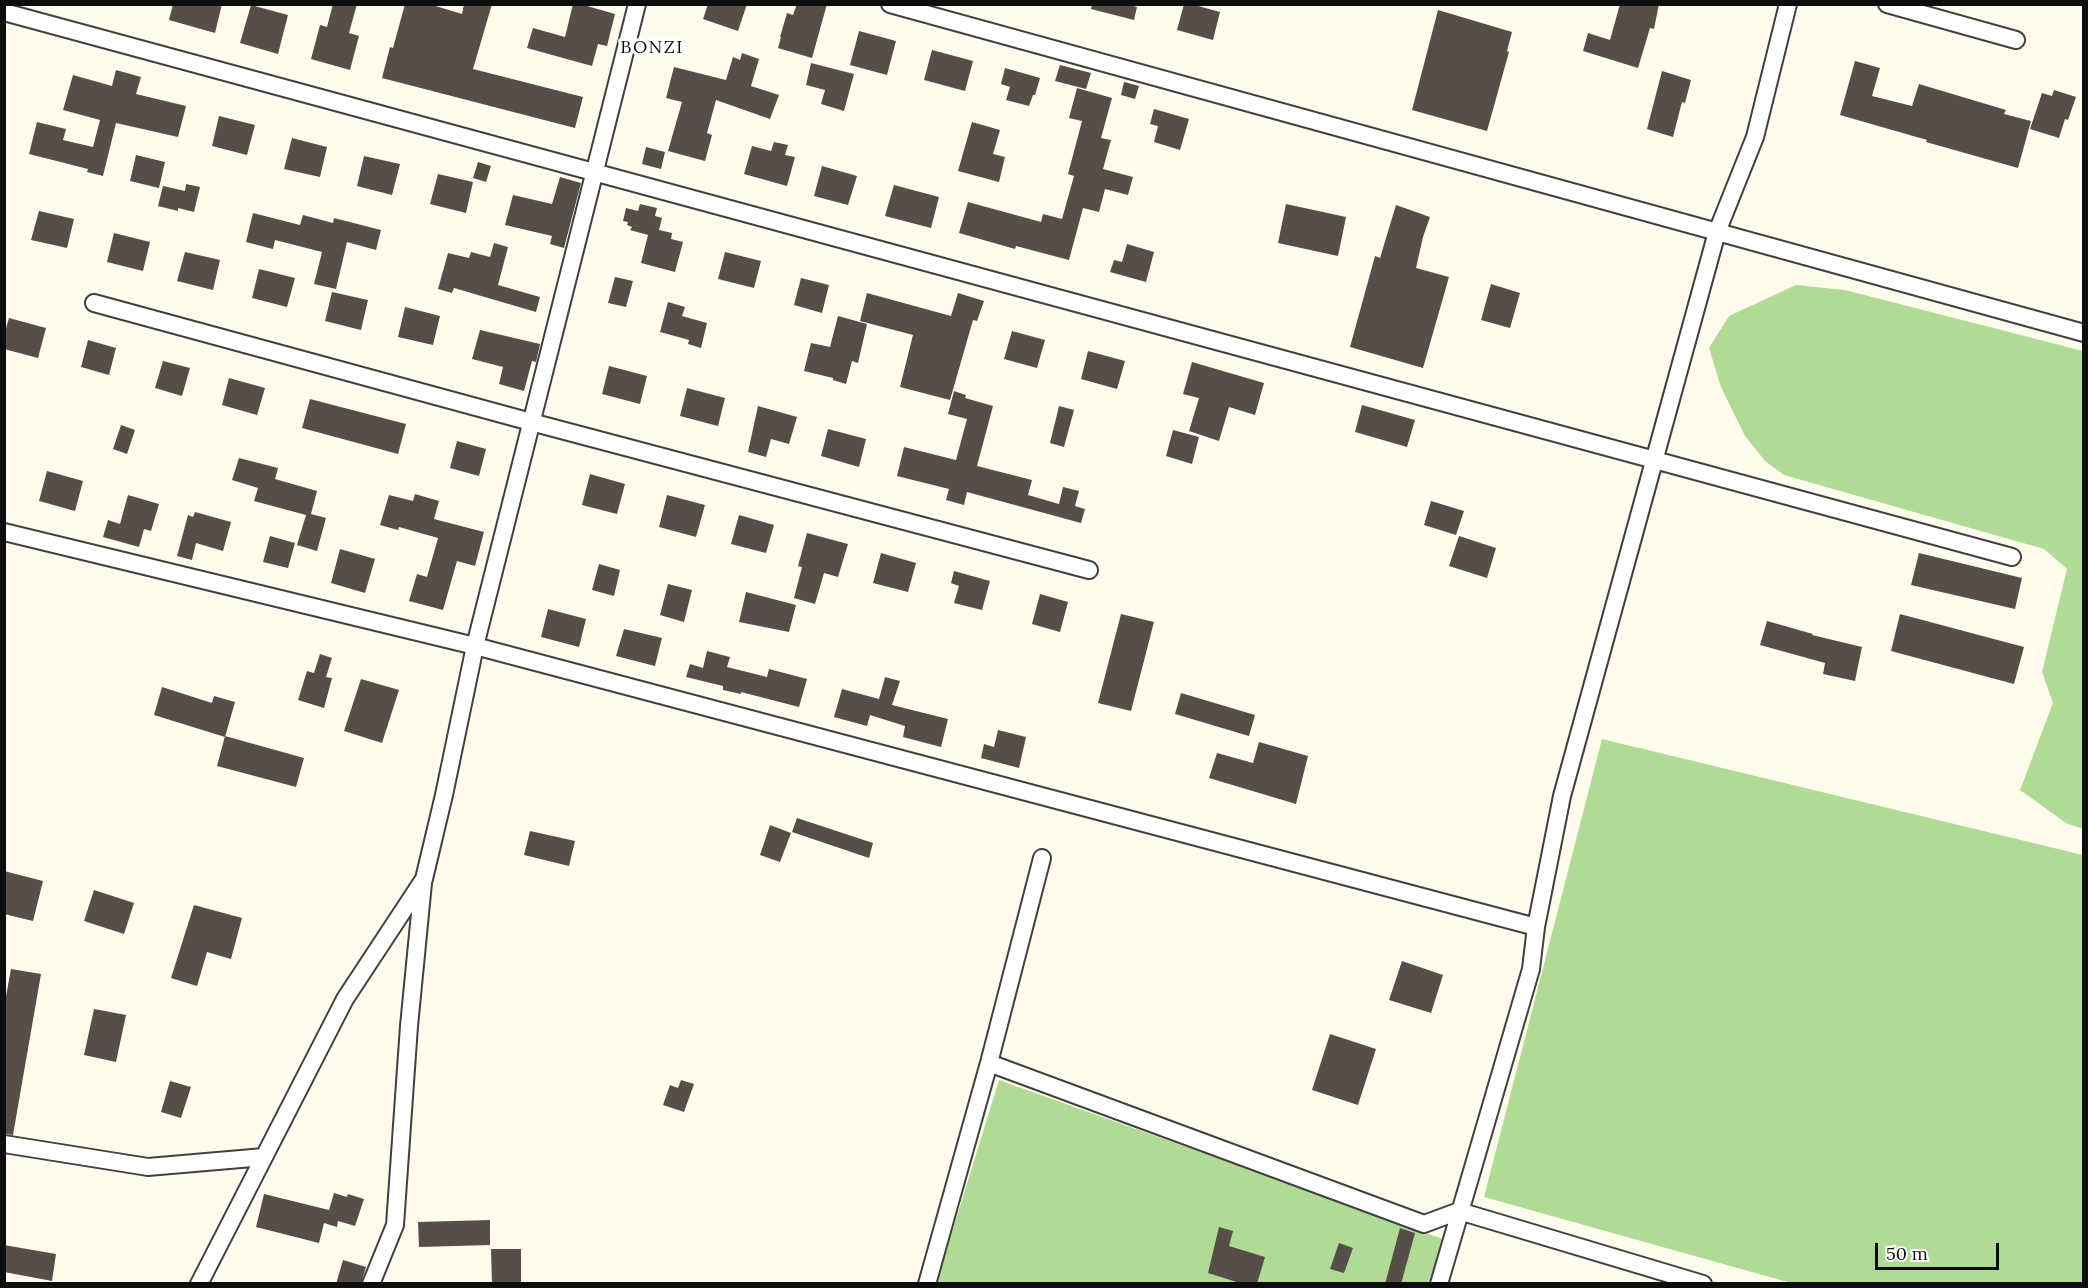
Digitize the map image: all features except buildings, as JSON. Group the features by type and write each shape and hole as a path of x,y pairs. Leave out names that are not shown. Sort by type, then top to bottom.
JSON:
{"street":[{"path":"371,1284 395,1225 409,1026 424,879 475,646 637,4"},
{"path":"890,4 2084,333"},
{"path":"1439,1284 1531,969 1536,927 1562,796 1717,232 1755,137 1788,4"},
{"path":"1887,4 2016,40"},
{"path":"4,12 2012,557"},
{"path":"94,303 1089,570"},
{"path":"4,532 475,646 1536,927"},
{"path":"927,1284 989,1063 1042,858"},
{"path":"199,1284 345,999 424,879"},
{"path":"989,1063 1424,1224 1459,1211 1703,1284"},
{"path":"4,1144 148,1167 264,1157"}],"green space":[{"path":"1796,285 1845,290 2083,351 2083,829 2066,823 2020,790 2053,703 2042,672 2067,569 2044,549 1784,475 1765,461 1745,436 1721,387 1709,348 1729,316"},
{"path":"1602,739 2083,855 2083,1283 1791,1283 1484,1197"},
{"path":"999,1080 1443,1239 1431,1283 936,1284"}],"district":[{"name":"BONZI","path":"652,48"}]}
